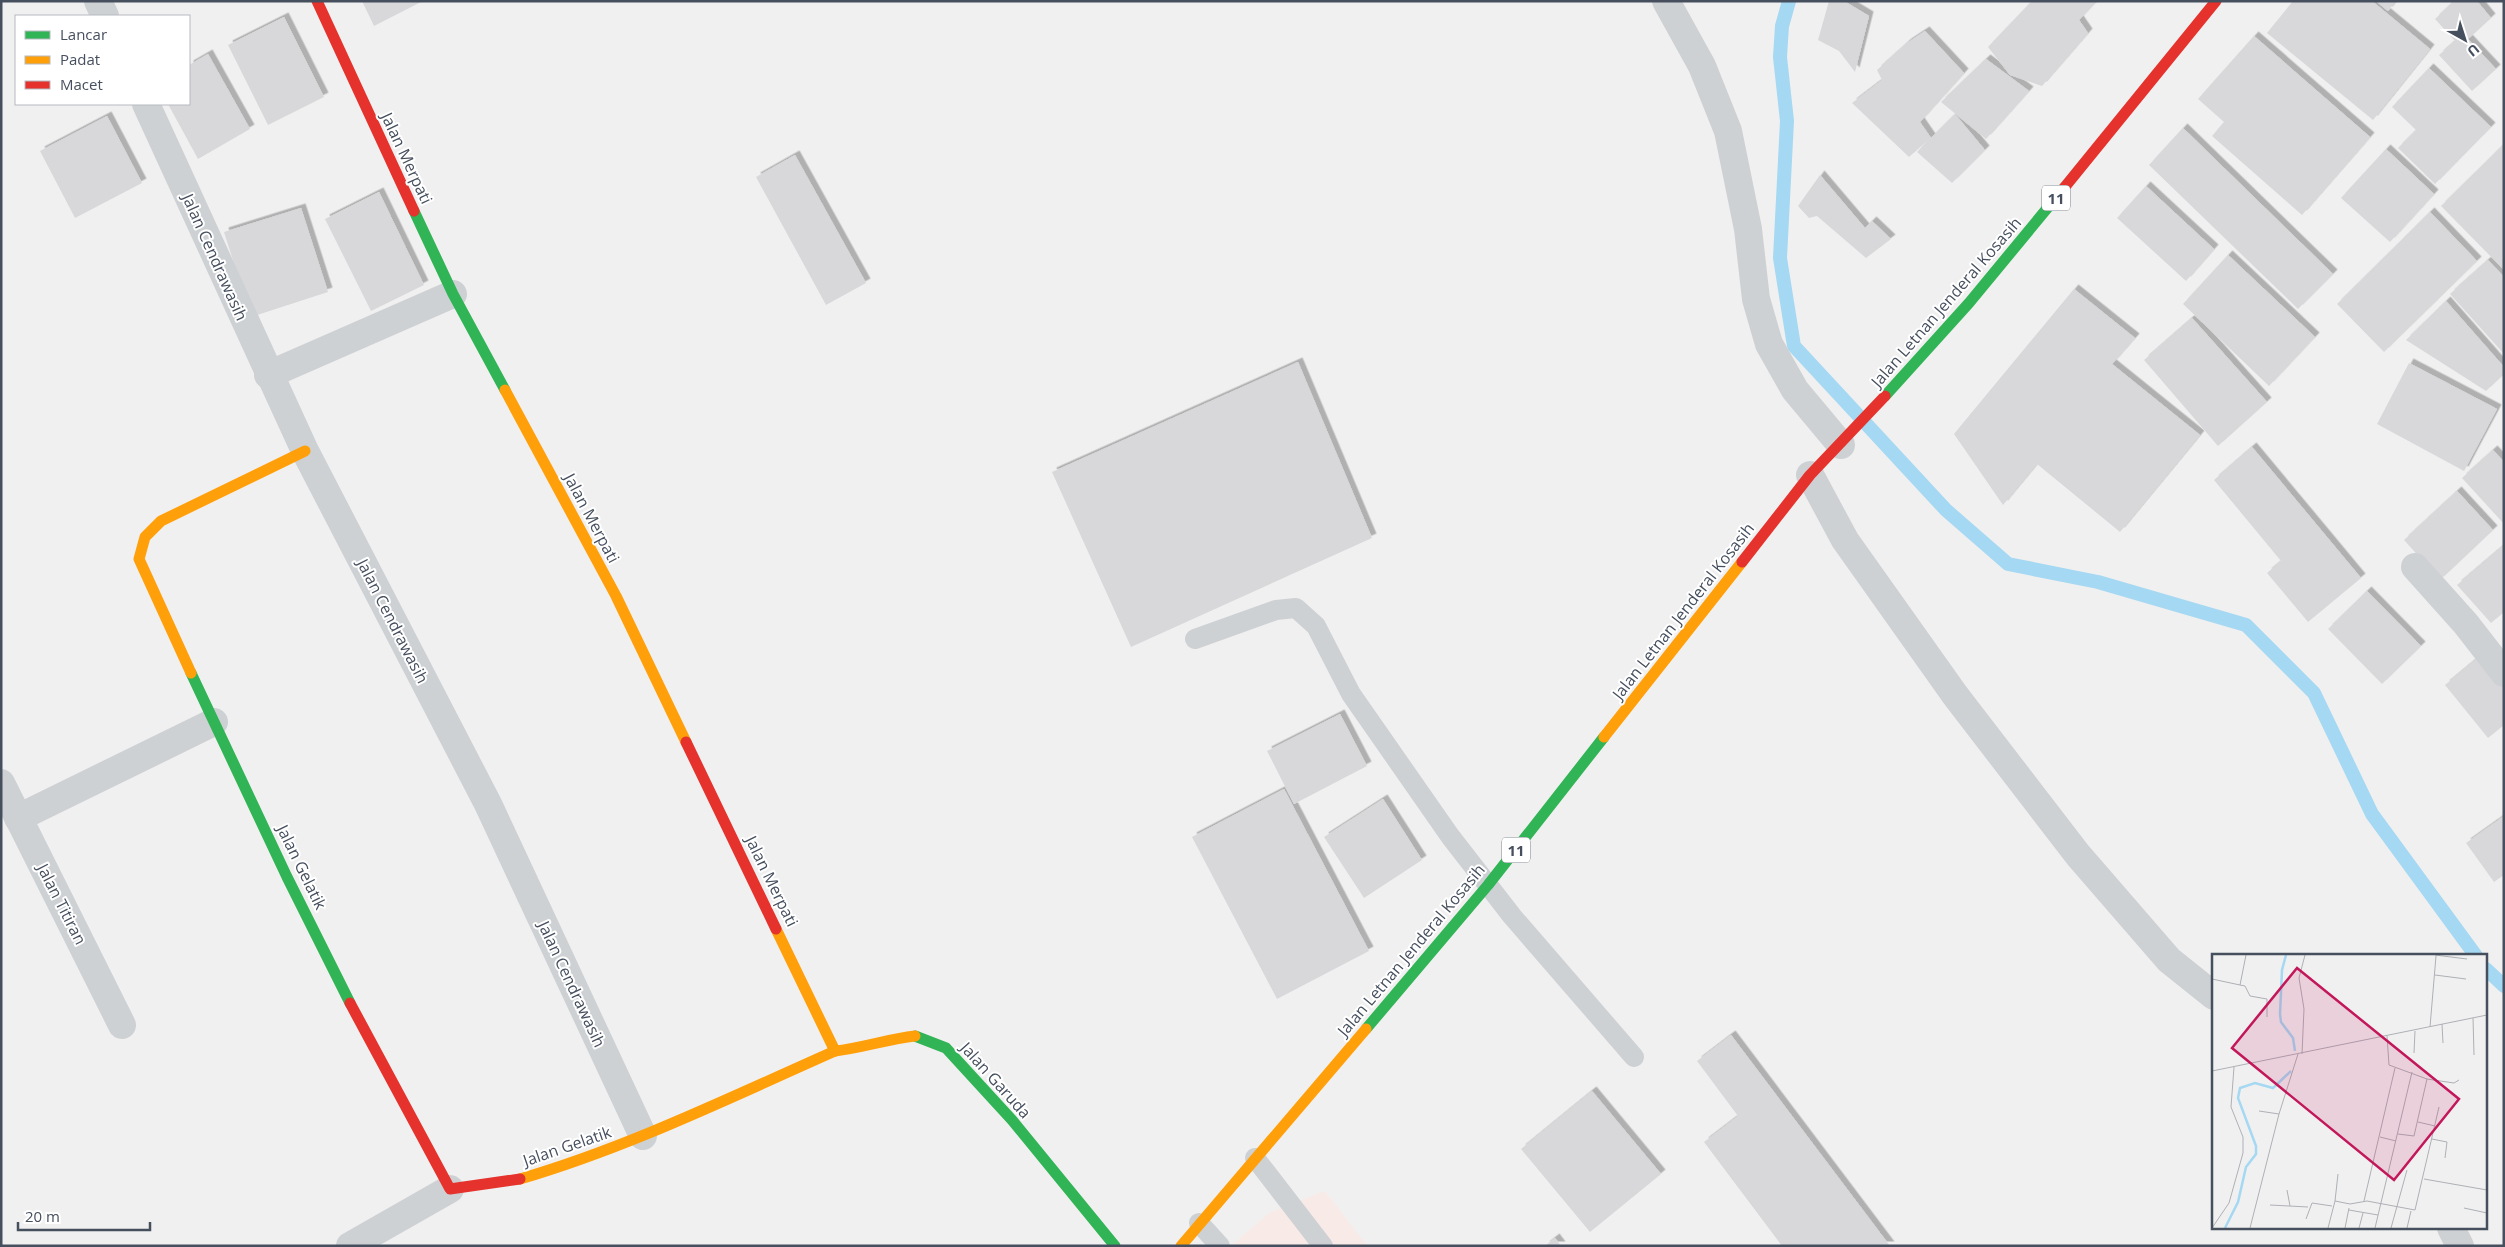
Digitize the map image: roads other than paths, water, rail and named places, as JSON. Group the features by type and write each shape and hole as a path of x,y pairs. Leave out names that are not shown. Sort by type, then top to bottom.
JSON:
{"main road":[{"name":"Jalan Merpati","path":"317,1 453,294 616,596 835,1051"},
{"name":"Jalan Letnan Jenderal Kosasih","path":"1181,1246 1488,885 1810,475 1892,389 2026,236 2216,1"},
{"name":"Jalan Gelatik","path":"304,451 161,521 144,536 139,547 139,559 214,722 354,1013 394,1090 450,1189 513,1181 554,1169 643,1136"},
{"name":"Jalan Garuda","path":"643,1136 835,1051 860,1048 896,1038 919,1036 946,1048 1012,1120 1115,1246"}],"street":[{"path":"98,1 105,15"},
{"path":"1666,1 1702,66 1728,131 1748,229 1756,299 1770,344 1795,390 1850,435"},
{"name":"Jalan Cendrawasih","path":"146,105 304,451 488,804 643,1136"},
{"path":"268,375 453,294"},
{"path":"1810,475 1845,540 1955,695 2078,855 2169,960 2212,994"},
{"path":"2414,567 2466,624 2504,673"},
{"path":"18,818 214,722"},
{"name":"Jalan Titiran","path":"1,783 122,1025"},
{"path":"350,1246 450,1189"},
{"path":"2451,1230 2460,1246"}],"lane":[{"path":"1195,639 1276,610 1296,608 1306,614 1316,626 1351,694 1450,836 1512,916 1634,1057"},
{"path":"1256,1158 1323,1246"},
{"path":"1199,1223 1220,1246"}],"waterway":[{"path":"1789,1 1782,26 1780,57 1787,121 1780,258 1794,346 1946,510 2008,564 2098,582 2246,625 2314,693 2372,814 2475,954"},
{"path":"2488,971 2504,986"}]}
